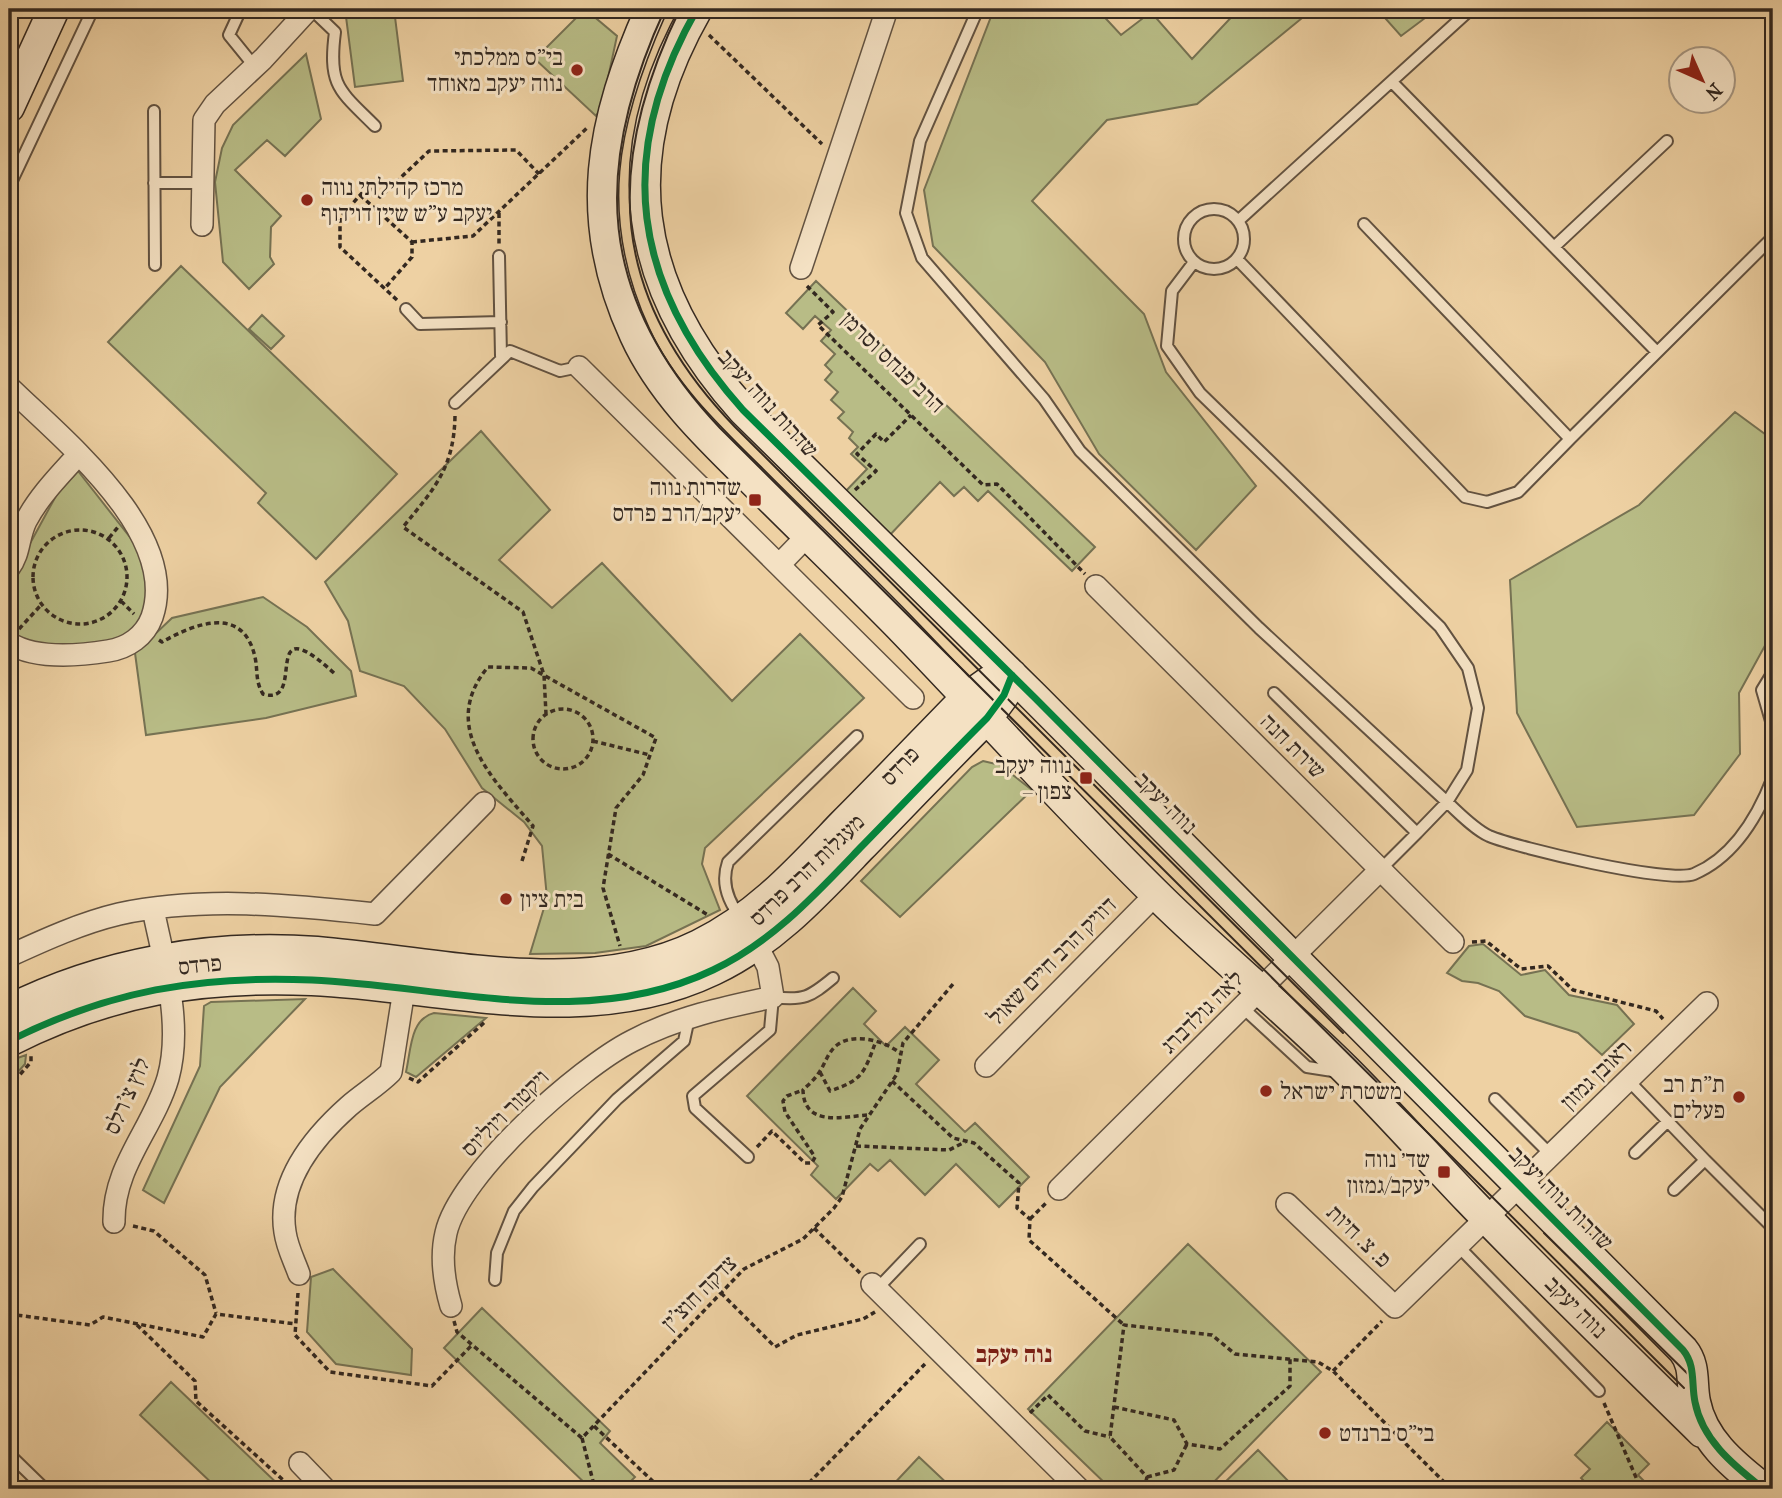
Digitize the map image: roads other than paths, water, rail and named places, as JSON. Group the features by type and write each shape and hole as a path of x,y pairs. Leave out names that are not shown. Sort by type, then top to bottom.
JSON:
{"street":[{"path":"9,107 54,9"},
{"path":"202,226 204,120 215,104 255,67 310,9"},
{"path":"651,9 616,95 607,133 603,190 607,246 617,288 636,339 658,376 684,410 1156,894 1251,1000"},
{"path":"801,268 887,9"},
{"name":"שדרות נווה יעקב","path":"701,20 669,66 650,136 645,191 651,252 674,313 716,380 838,505 1012,675"},
{"path":"579,367 913,698"},
{"path":"9,387 115,492 139,530 156,591 155,607 147,627 136,639 121,648 106,652 34,654 13,637"},
{"path":"9,568 17,554 26,522 44,495 78,455"},
{"path":"779,565 807,536"},
{"name":"שירת חנה","path":"1096,586 1453,942"},
{"path":"976,708 990,681 1012,675"},
{"name":"נווה יעקב","path":"1012,675 1293,958"},
{"name":"פרדס","path":"744,931 780,890 976,708"},
{"path":"9,956 87,924 153,909 201,902 375,914 484,803"},
{"name":"לאה גולדברג","path":"1059,1189 1380,870"},
{"name":"דוויק הרב חיים שאול","path":"986,1066 1156,894"},
{"name":"לוץ צ'רלס","path":"114,1222 113,1207 121,1176 167,1081 175,1042 166,974 153,909"},
{"path":"744,931 768,967 773,997"},
{"name":"מעגלות הרב פרדס","path":"406,975 627,968 744,931"},
{"name":"מעגלות הרב פרדס","path":"406,975 508,1001 591,1001 626,997 675,985 712,971 744,931"},
{"name":"שדרות נווה יעקב","path":"1293,958 1688,1356 1698,1415 1710,1440 1764,1485"},
{"name":"פרדס","path":"9,1010 68,983 107,970 166,974 209,982 406,975"},
{"name":"פרדס","path":"9,1041 54,1019 166,974"},
{"path":"299,1274 285,1232 284,1212 289,1189 298,1166 328,1125 391,1072 406,975"},
{"name":"ויקטור ויוליוס","path":"451,1306 444,1283 446,1231 459,1203 481,1171 552,1099 594,1065 654,1030 689,1018 773,997"},
{"name":"נווה יעקב","path":"1251,1000 1347,1071 1487,1218 1710,1440"},
{"name":"ראובן גמזון","path":"1395,1307 1707,1003"},
{"name":"פ. צ. חיות","path":"1287,1204 1395,1307"},
{"path":"880,1292 1079,1489"},
{"path":"300,1463 325,1489"}],"lane":[{"path":"9,187 93,9"},
{"path":"241,9 229,35 255,67"},
{"path":"310,9 335,32 332,57 334,80 341,92 375,126"},
{"path":"978,9 920,141 906,213 922,258 1044,399 1080,451 1259,628 1447,802 1487,835 1558,855 1654,874 1692,875 1733,848 1763,802 1773,777"},
{"path":"1238,221 1471,9"},
{"path":"1392,82 1656,351"},
{"path":"154,111 155,265"},
{"path":"1554,247 1667,141"},
{"path":"155,183 202,183"},
{"path":"1216,208 1226,211 1238,221 1244,242 1237,259 1224,267 1214,269 1194,262 1184,246 1184,234 1195,215 1216,208"},
{"path":"1364,224 1570,439"},
{"path":"1237,259 1465,497 1487,502 1518,492 1656,351 1773,237"},
{"path":"499,256 501,356"},
{"path":"1194,262 1172,291 1167,346 1200,393 1440,627 1468,668 1478,708 1467,770 1447,802 1380,870"},
{"path":"407,309 420,324 501,322"},
{"path":"455,403 501,356 510,351 560,371 579,367"},
{"path":"1773,672 1762,690 1773,729"},
{"path":"1274,694 1418,833"},
{"path":"744,931 727,892 724,873 728,862 857,736"},
{"path":"748,1157 695,1108 693,1096 770,1030 773,997 797,1000 812,996 833,978"},
{"path":"495,1280 497,1253 514,1211 533,1187 617,1099 684,1041 689,1018"},
{"path":"1628,1080 1773,1228"},
{"path":"1495,1099 1551,1155"},
{"path":"1635,1153 1668,1121"},
{"path":"1674,1190 1704,1160"},
{"path":"880,1292 920,1244"},
{"path":"1458,1246 1598,1391"},
{"path":"9,1454 45,1489"}],"tram line":[{"path":"665,9 641,67 625,123 618,176 619,229 629,280 649,329 679,379 720,428 1684,1388"},
{"path":"680,9 655,67 638,123 630,176 631,229 642,279 662,329 693,378 735,427 1343,1033"},
{"path":"1544,1233 1693,1379"}],"place":[{"name":"בי\"ס ממלכתי נווה יעקב מאוחד","path":"577,70"},
{"name":"מרכז קהילתי נווה יעקב ע\"ש שיין דוידוף","path":"307,200"},
{"name":"שדרות נווה יעקב/הרב פרדס","path":"755,500"},
{"name":"נווה יעקב – צפון","path":"1086,778"},
{"name":"בית ציון","path":"506,899"},
{"name":"משטרת ישראל","path":"1266,1091"},
{"name":"ת\"ת רב פעלים","path":"1739,1097"},
{"name":"שד׳ נווה יעקב/גמזון","path":"1444,1172"},
{"name":"בי\"ס ברנדט","path":"1325,1433"}],"district":[{"name":"נוה יעקב","path":"1014,1354"}]}
